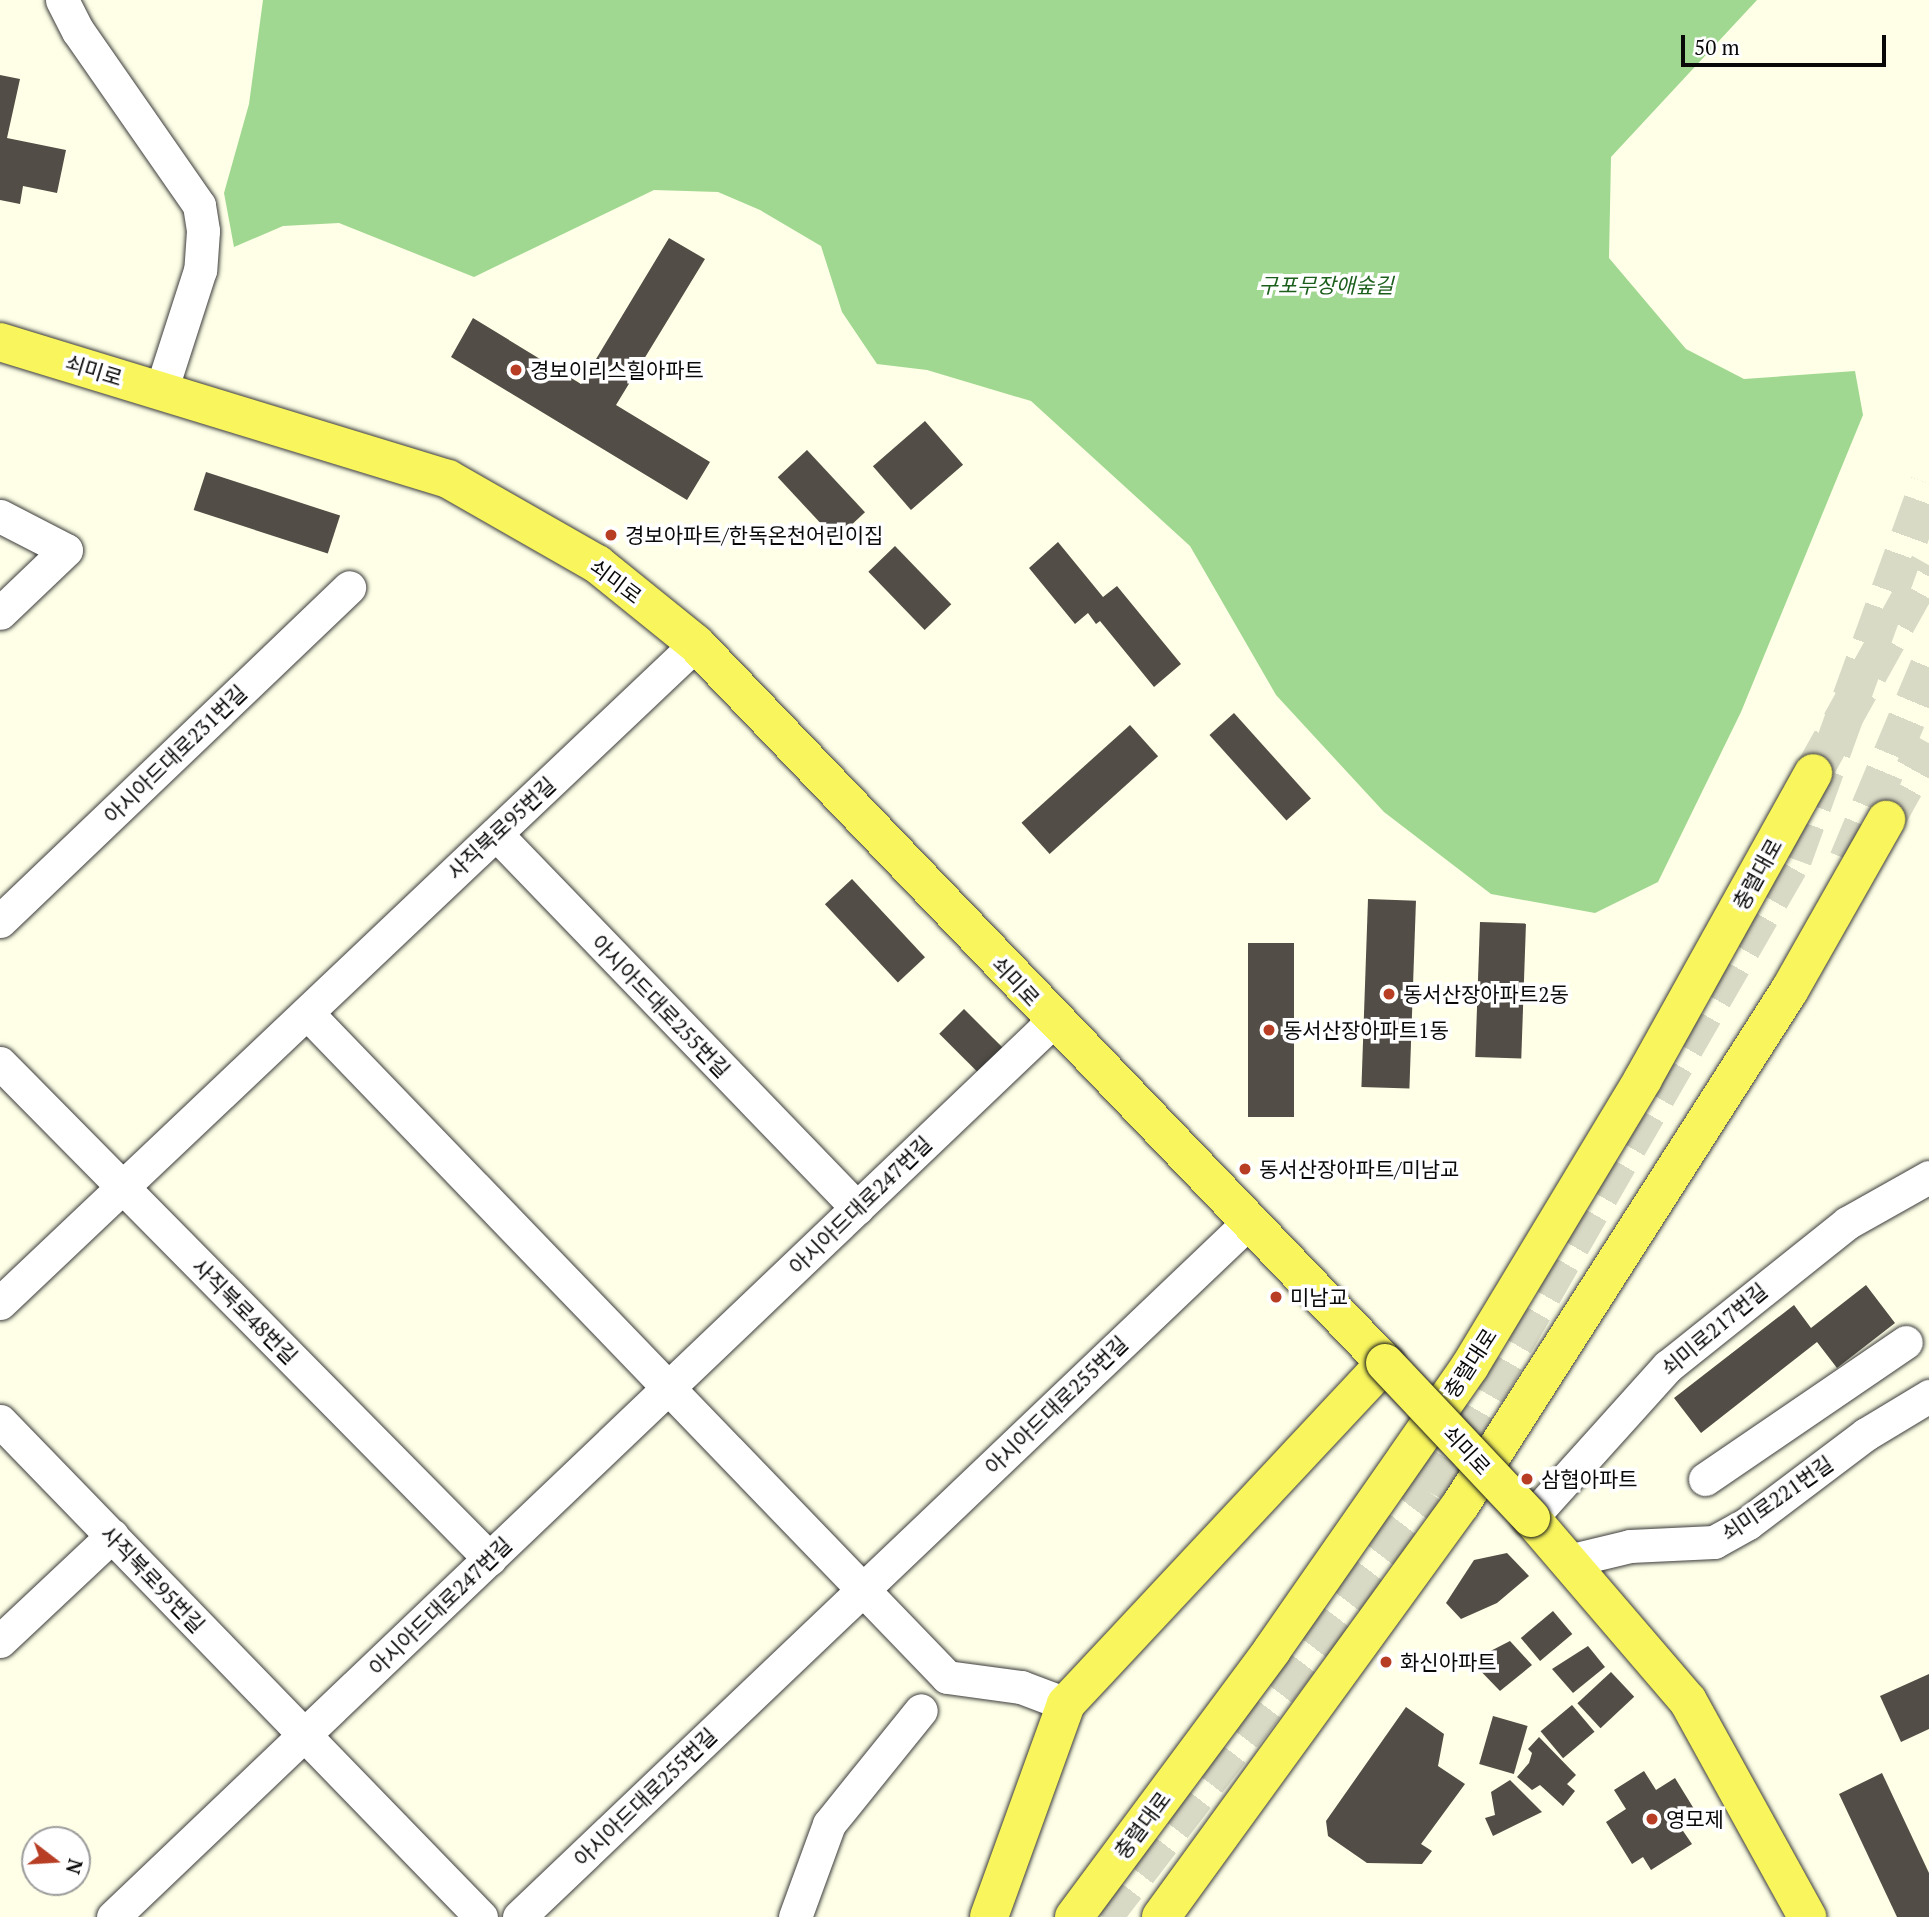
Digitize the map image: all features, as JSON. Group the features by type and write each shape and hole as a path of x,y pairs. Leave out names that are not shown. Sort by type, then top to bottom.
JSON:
{"main road":[{"name":"쇠미로","path":"0,342 448,479 597,564 696,643 1054,1020 1251,1220 1531,1518 1689,1701 1807,1917"},
{"name":"충렬대로","path":"1074,1917 1272,1650 1470,1366 1643,1079 1813,773"},
{"path":"1161,1917 1461,1504 1774,1014 1886,820"},
{"path":"989,1917 1066,1704 1385,1363"}],"street":[{"path":"62,0 78,31 199,205 203,231 200,270 161,391"},
{"path":"0,516 66,550 0,613"},
{"name":"아시아드대로231번길","path":"0,921 349,587"},
{"name":"사직북로95번길","path":"0,1303 696,643"},
{"name":"아시아드대로255번길","path":"496,834 857,1208"},
{"path":"307,1013 667,1390 947,1677 1021,1688 1066,1704"},
{"name":"아시아드대로247번길","path":"128,1912 305,1736 1054,1020"},
{"name":"사직북로48번길","path":"0,1063 490,1559"},
{"name":"쇠미로217번길","path":"1531,1518 1668,1366 1847,1223 1929,1177"},
{"name":"아시아드대로255번길","path":"519,1917 1251,1220"},
{"path":"1705,1479 1906,1342"},
{"path":"1826,1396 1859,1441"},
{"name":"쇠미로221번길","path":"1568,1561 1630,1546 1714,1542 1748,1523 1859,1441 1929,1396"},
{"name":"사직북로95번길","path":"0,1422 305,1736"},
{"path":"0,1641 112,1536"},
{"path":"795,1917 829,1824 921,1710"},
{"path":"305,1736 481,1917"}],"green space":[{"name":"구포무장애숲길","path":"263,0 1757,0 1611,157 1609,258 1686,349 1744,379 1855,371 1863,415 1741,712 1658,882 1595,913 1491,894 1384,812 1276,695 1190,546 1031,401 927,370 877,364 842,312 821,246 760,210 718,192 654,190 474,277 339,223 283,226 234,247 224,193 249,104"}],"building":[{"path":"0,75 20,79 7,138 66,150 57,193 23,186 20,204 0,200"},
{"name":"경보이리스힐아파트","path":"669,238 705,259 616,405 710,462 687,500 451,357 473,318 581,384"},
{"path":"925,421 963,465 911,510 873,466"},
{"path":"807,450 865,512 836,539 778,477"},
{"path":"206,472 340,516 328,554 194,510"},
{"path":"1058,542 1103,597 1117,586 1181,664 1154,687 1100,621 1096,624 1088,613 1075,624 1029,568"},
{"path":"895,546 951,604 925,630 868,572"},
{"path":"1234,713 1311,798 1286,821 1209,735"},
{"path":"1130,725 1158,756 1050,854 1022,823"},
{"path":"852,879 925,957 898,982 825,904"},
{"name":"동서산장아파트2동","path":"1368,899 1416,901 1409,1089 1361,1087"},
{"path":"1480,922 1526,924 1521,1059 1475,1057"},
{"name":"동서산장아파트1동","path":"1248,943 1294,943 1294,1117 1248,1117"},
{"path":"964,1009 1004,1049 980,1074 939,1034"},
{"path":"1866,1285 1895,1323 1837,1368 1817,1342 1701,1433 1674,1398 1794,1305 1811,1328"},
{"path":"1507,1553 1529,1576 1497,1603 1461,1619 1446,1603 1474,1560"},
{"path":"1553,1611 1572,1634 1540,1661 1521,1638"},
{"path":"1510,1641 1532,1665 1500,1691 1471,1661"},
{"path":"1588,1646 1605,1667 1573,1693 1552,1669"},
{"path":"1611,1672 1634,1697 1601,1728 1577,1703"},
{"path":"1929,1674 1929,1729 1901,1742 1880,1696"},
{"path":"1572,1705 1594,1732 1563,1758 1541,1731"},
{"path":"1406,1707 1444,1734 1438,1766 1465,1784 1421,1844 1432,1851 1422,1864 1367,1863 1328,1836 1326,1821"},
{"path":"1493,1716 1528,1726 1514,1774 1479,1764"},
{"path":"1539,1737 1576,1775 1567,1784 1575,1791 1563,1806 1540,1785 1532,1790 1517,1777 1529,1763 1532,1753 1528,1749"},
{"name":"영모제","path":"1644,1771 1656,1790 1675,1778 1699,1817 1681,1828 1692,1844 1651,1870 1643,1857 1632,1864 1606,1822 1626,1809 1614,1790"},
{"path":"1882,1773 1929,1873 1929,1917 1897,1917 1839,1794"},
{"path":"1510,1780 1542,1812 1493,1836 1485,1818 1495,1815 1491,1792"}],"tunnel":[{"path":"1103,1917 1429,1492 1793,859 1929,484"},
{"path":"1813,773 1929,565"},
{"path":"1848,860 1929,666"},
{"path":"1886,820 1929,743"}],"place":[{"name":"경보이리스힐아파트","path":"516,370"},
{"name":"경보아파트/한독온천어린이집","path":"611,535"},
{"name":"동서산장아파트2동","path":"1389,994"},
{"name":"동서산장아파트1동","path":"1269,1030"},
{"name":"동서산장아파트/미남교","path":"1245,1169"},
{"name":"미남교","path":"1276,1297"},
{"name":"삼협아파트","path":"1527,1479"},
{"name":"화신아파트","path":"1386,1662"},
{"name":"영모제","path":"1652,1819"}]}
